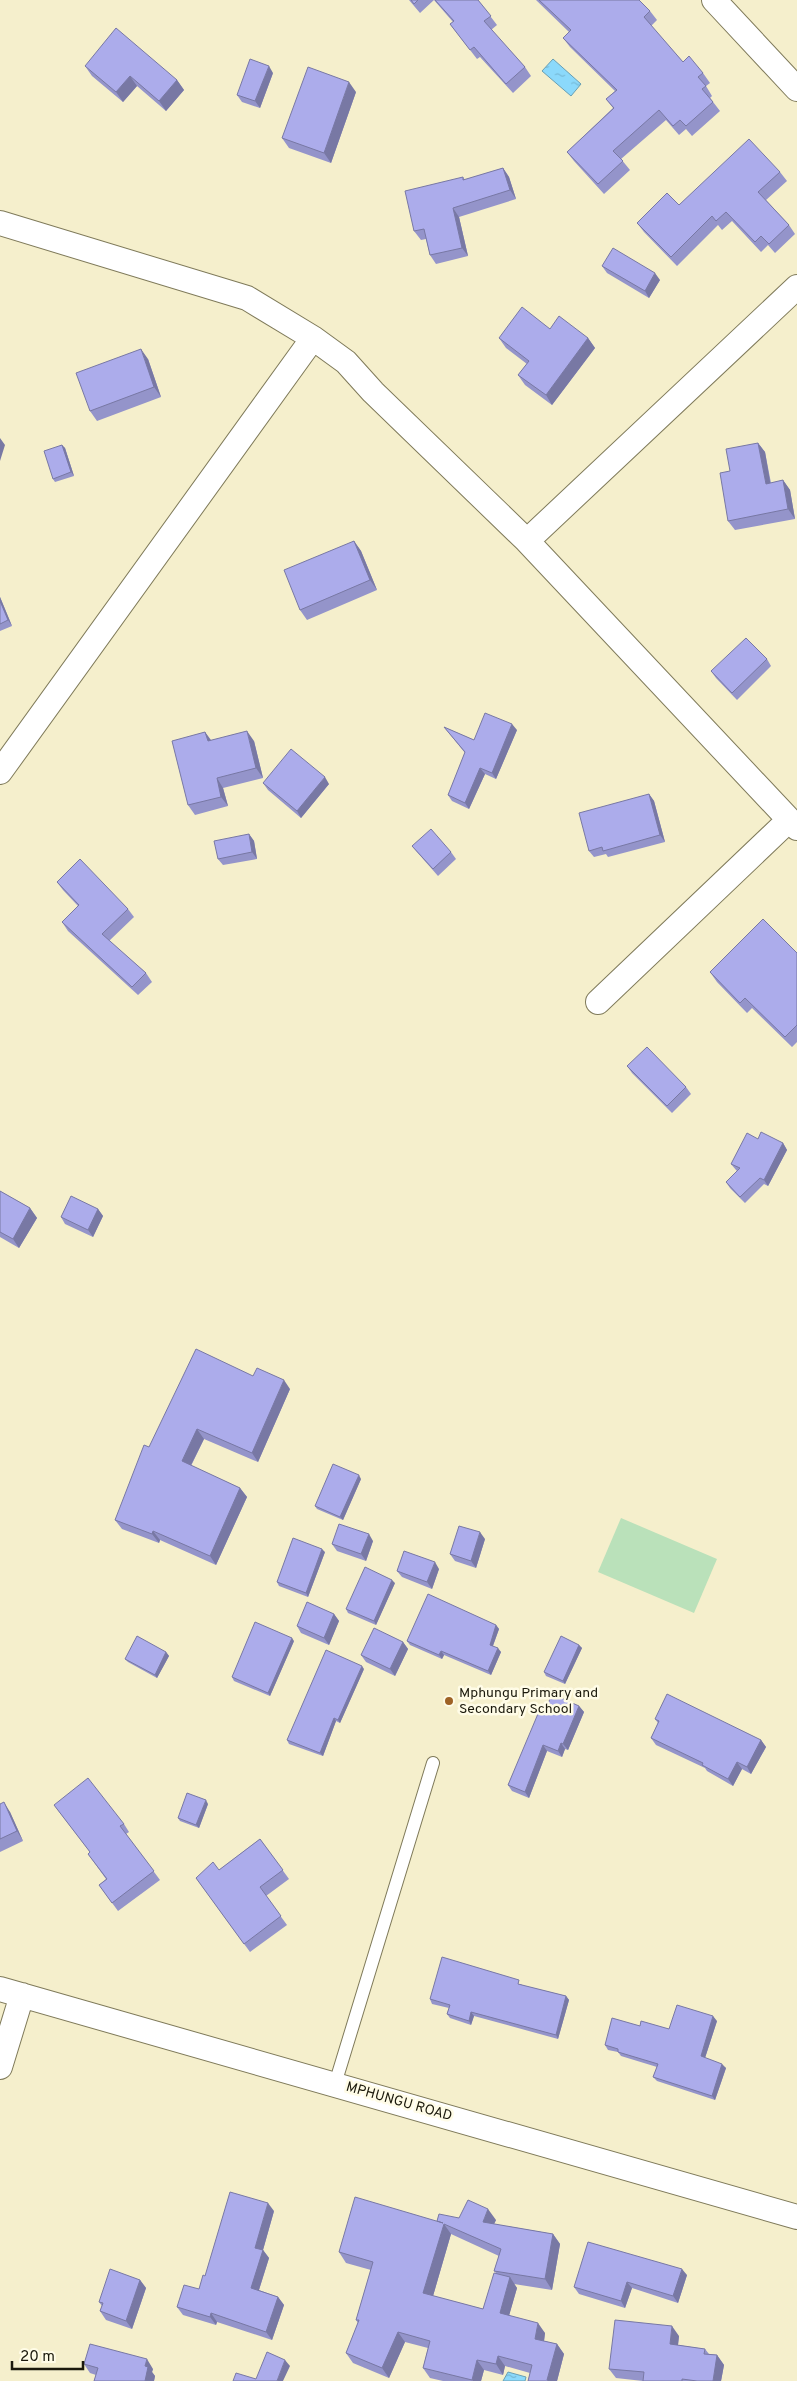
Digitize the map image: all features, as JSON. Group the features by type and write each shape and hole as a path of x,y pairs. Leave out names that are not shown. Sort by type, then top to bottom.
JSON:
{"street":[{"path":"714,0 797,89"},
{"path":"0,223 247,298 313,338 346,362 380,399 527,541 793,824 598,1002"},
{"path":"527,541 797,287"},
{"path":"0,772 313,338"},
{"path":"0,2068 11,1992"},
{"name":"MPHUNGU ROAD","path":"11,1992 797,2216"}],"lane":[{"path":"336,2084 433,1762"}],"green space":[{"path":"621,1518 717,1559 694,1613 598,1572"}],"water":[{"path":"553,59 581,84 571,96 542,71"},
{"path":"508,2372 526,2377 525,2381 503,2381"}],"building":[{"path":"435,0 478,0 491,16 484,21 525,67 506,84 474,47 470,50 450,24 454,21"},
{"path":"539,0 639,0 650,11 644,17 683,62 689,56 703,73 698,77 706,86 702,89 713,102 686,126 680,120 673,126 659,110 613,151 623,161 598,184 567,152 614,108 606,99 617,90 563,38 571,30"},
{"path":"116,28 177,80 159,101 130,76 116,92 85,66"},
{"path":"250,59 269,66 255,101 237,95"},
{"path":"308,67 349,82 324,153 282,138"},
{"path":"749,139 780,172 758,192 789,225 769,244 761,236 755,242 726,212 716,221 712,216 671,257 637,223 667,193 679,205"},
{"path":"503,168 510,190 453,208 462,248 430,255 424,229 414,231 405,191 463,177 463,180"},
{"path":"613,248 655,273 645,291 602,266"},
{"path":"522,307 550,329 559,316 588,338 546,395 518,375 529,361 499,338"},
{"path":"141,349 154,387 90,411 76,373"},
{"path":"758,443 766,484 783,480 788,509 728,521 720,473 730,471 726,449"},
{"path":"62,445 71,472 53,479 44,451"},
{"path":"354,541 370,580 300,610 284,570"},
{"path":"0,601 8,620 0,624"},
{"path":"746,638 767,659 732,693 711,671"},
{"path":"485,713 512,724 492,773 480,768 465,803 448,795 465,752 444,727 474,740"},
{"path":"247,731 256,768 217,778 221,797 188,805 172,741 205,732 208,741"},
{"path":"291,749 325,777 297,811 263,783"},
{"path":"649,794 660,835 603,851 602,847 589,851 579,813"},
{"path":"431,829 451,852 433,869 412,846"},
{"path":"249,834 252,852 218,859 214,841"},
{"path":"80,859 128,909 102,934 146,973 132,987 62,922 79,905 57,882"},
{"path":"763,919 797,953 797,1025 785,1037 745,998 740,1003 710,972"},
{"path":"647,1047 686,1087 667,1106 627,1066"},
{"path":"761,1132 783,1143 764,1180 760,1178 740,1197 726,1182 740,1168 731,1164 747,1133 758,1139"},
{"path":"0,1191 30,1208 13,1239 0,1232"},
{"path":"71,1196 98,1209 88,1230 61,1217"},
{"path":"196,1349 253,1376 257,1368 284,1380 252,1453 197,1429 182,1461 240,1488 210,1556 153,1531 152,1534 115,1520 144,1445 149,1447"},
{"path":"333,1464 359,1475 340,1517 315,1506"},
{"path":"339,1524 369,1534 361,1554 332,1544"},
{"path":"459,1526 480,1532 471,1561 450,1554"},
{"path":"293,1538 322,1549 306,1593 277,1582"},
{"path":"404,1551 435,1562 427,1582 397,1571"},
{"path":"365,1567 392,1580 374,1621 346,1609"},
{"path":"428,1594 496,1625 490,1645 498,1648 488,1671 441,1651 439,1655 407,1641"},
{"path":"307,1602 334,1614 324,1638 297,1626"},
{"path":"255,1622 292,1638 268,1693 232,1677"},
{"path":"374,1628 403,1642 390,1669 361,1655"},
{"path":"137,1636 166,1652 155,1675 125,1659"},
{"path":"561,1636 579,1645 563,1681 544,1672"},
{"path":"326,1650 362,1666 338,1720 334,1718 320,1753 287,1740"},
{"path":"552,1694 579,1706 563,1744 561,1743 558,1751 543,1745 525,1792 508,1785 540,1709 545,1711"},
{"path":"667,1694 761,1740 747,1767 737,1762 728,1779 702,1765 703,1763 651,1738 659,1721 655,1719"},
{"path":"88,1778 124,1824 120,1826 154,1871 112,1903 99,1885 107,1879 88,1854 90,1852 54,1805"},
{"path":"187,1793 206,1800 196,1825 178,1818"},
{"path":"4,1802 17,1831 0,1839 0,1804"},
{"path":"260,1839 283,1870 260,1887 281,1916 244,1944 196,1878 213,1862 219,1870"},
{"path":"442,1957 519,1980 518,1984 566,1996 556,2035 471,2012 469,2021 447,2014 450,2005 430,1999"},
{"path":"677,2005 713,2016 701,2056 722,2064 712,2096 653,2077 658,2064 618,2052 618,2049 605,2045 612,2018 640,2026 641,2021 669,2029"},
{"path":"230,2192 268,2203 255,2248 263,2250 251,2288 278,2297 266,2332 211,2313 210,2317 177,2307 184,2285 199,2289 203,2275 205,2276"},
{"path":"355,2197 443,2223 437,2221 439,2214 459,2218 468,2200 488,2209 483,2222 553,2234 545,2279 494,2271 501,2249 444,2224 423,2293 483,2309 494,2273 510,2277 500,2313 538,2323 535,2339 557,2344 547,2380 550,2381 528,2381 532,2365 498,2356 496,2364 477,2360 472,2380 423,2368 430,2341 398,2332 382,2368 346,2353 359,2320 356,2320 373,2262 339,2252"},
{"path":"588,2242 682,2269 673,2296 627,2282 621,2301 574,2287"},
{"path":"110,2269 140,2280 126,2321 100,2311 103,2303 99,2302"},
{"path":"615,2320 672,2326 670,2344 705,2349 704,2354 717,2355 713,2381 682,2379 682,2381 643,2381 644,2372 609,2369"},
{"path":"90,2344 147,2359 145,2366 148,2367 145,2381 94,2381 98,2368 84,2364"},
{"path":"267,2352 285,2360 277,2381 233,2381 236,2373 256,2379"}],"place":[{"name":"Mphungu Primary and Secondary School","path":"449,1701"}]}
